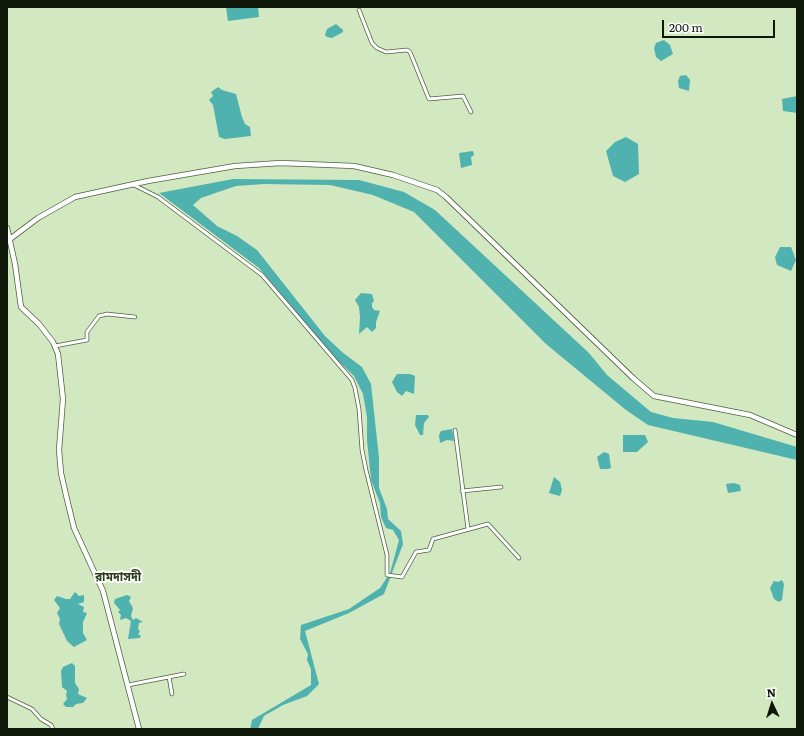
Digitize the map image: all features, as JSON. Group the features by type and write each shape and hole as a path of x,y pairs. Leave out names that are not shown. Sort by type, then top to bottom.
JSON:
{"main road":[{"path":"8,240 38,218 75,197 134,184 235,166 281,163 354,166 393,175 437,190 511,258 633,378 654,396 750,415 797,435"},
{"path":"7,228 8,240 15,264 21,307 39,324 55,346 62,384 63,399 59,450 64,488 74,528 103,591 139,729"}],"street":[{"path":"359,10 372,43 377,48 386,52 407,50 410,52 429,99 463,96 471,112"},
{"path":"134,184 162,200 262,275 352,380 359,409 362,450 387,555 387,575 402,577 416,552 429,550 433,539 488,524 518,558"},
{"path":"55,346 87,340 87,332 99,316 107,314 135,317"},
{"path":"455,430 468,529"},
{"path":"462,491 501,487"},
{"path":"128,685 184,674"},
{"path":"168,677 172,694"},
{"path":"7,697 32,709 42,719 51,725 53,729"}],"water":[{"path":"226,7 258,7 259,17 228,21"},
{"path":"336,24 343,30 343,32 332,38 327,37 325,35 327,29"},
{"path":"664,40 670,45 673,54 661,61 656,57 654,48 656,43"},
{"path":"686,75 690,80 689,91 679,88 678,81 680,76"},
{"path":"218,87 222,90 236,94 242,117 245,124 250,127 251,136 225,139 219,137 213,105 209,100 213,96 211,92"},
{"path":"797,96 797,113 783,111 782,99"},
{"path":"626,137 638,144 639,174 625,182 613,176 606,151 615,142"},
{"path":"473,151 474,155 471,157 472,165 461,168 459,153"},
{"path":"233,179 359,180 404,192 435,210 589,353 607,375 651,412 673,418 713,422 797,447 797,460 648,425 626,410 546,344 414,212 373,195 330,185 264,184 236,186 201,198 193,205 217,226 237,236 257,250 325,336 342,352 362,367 371,384 379,458 379,488 387,509 388,519 401,531 403,544 384,594 349,613 305,631 319,684 307,696 283,705 264,716 258,729 250,729 252,720 311,685 311,669 307,660 308,654 300,639 301,625 349,609 380,588 390,573 399,540 393,530 386,528 381,517 380,503 371,480 367,440 367,417 363,394 354,376 336,359 259,268 159,193"},
{"path":"780,247 791,247 796,260 791,271 777,265 775,257"},
{"path":"361,293 372,294 374,301 372,303 372,307 374,310 380,311 376,322 376,328 372,332 367,327 359,334 359,307 355,300"},
{"path":"397,374 410,374 415,376 414,394 406,391 402,396 397,392 392,382"},
{"path":"416,415 428,415 429,417 424,423 423,435 420,435 415,425"},
{"path":"452,429 454,441 447,440 440,443 439,435 441,431"},
{"path":"623,435 645,435 648,442 637,452 623,452"},
{"path":"604,452 609,454 611,468 600,469 597,457"},
{"path":"554,477 560,482 562,490 560,496 549,493"},
{"path":"734,483 740,485 741,491 728,493 726,484"},
{"path":"782,580 784,584 782,600 779,602 774,599 770,588 774,581 778,582"},
{"path":"75,592 79,596 84,595 84,602 78,604 84,607 83,612 87,613 83,622 83,633 87,640 74,647 67,641 59,624 60,619 57,613 60,608 54,600 57,596 70,599"},
{"path":"127,595 131,597 129,601 133,608 131,616 133,620 136,618 143,622 139,623 138,629 140,631 138,635 141,635 140,638 128,639 131,621 126,618 120,620 121,615 118,612 120,610 114,603 115,599"},
{"path":"72,663 75,666 75,683 79,689 78,694 87,698 83,703 76,704 73,707 66,707 63,704 67,699 67,691 62,687 61,671 63,667"}],"district":[{"name":"রামদাসদী","path":"118,577"}]}
